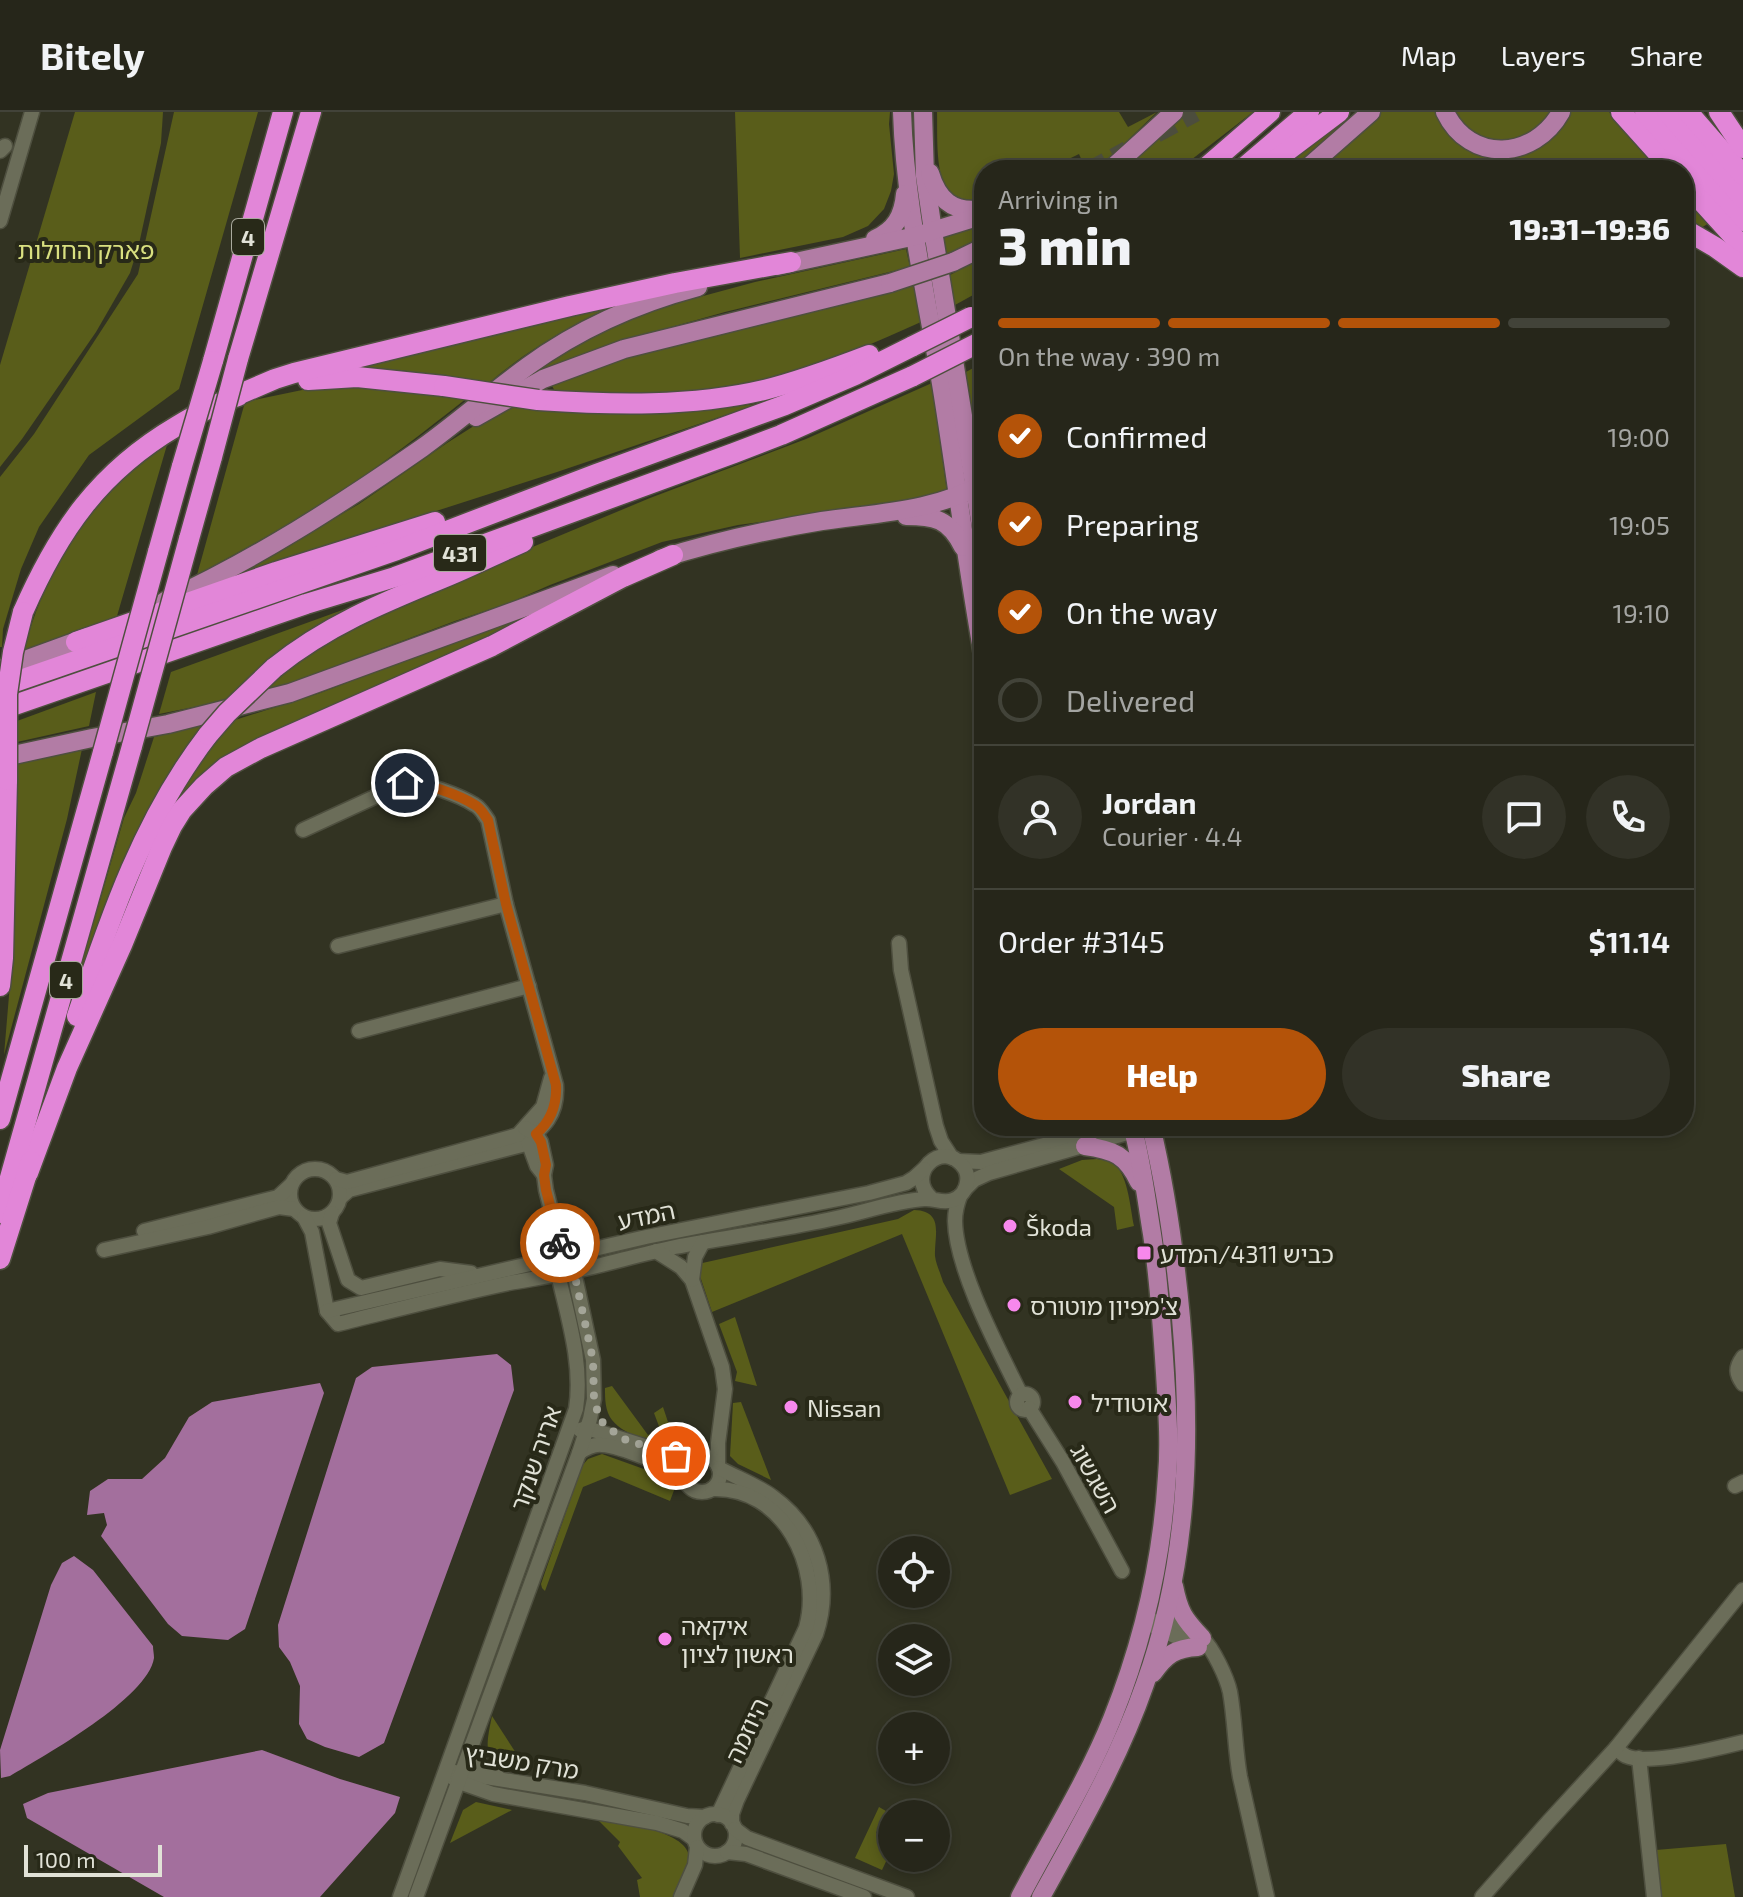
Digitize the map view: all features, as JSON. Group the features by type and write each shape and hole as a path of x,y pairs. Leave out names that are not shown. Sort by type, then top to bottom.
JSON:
{"highway":[{"name":"4","path":"0,1119 283,112"},
{"name":"4","path":"0,1213 238,359 311,112"},
{"path":"1215,160 1270,112"},
{"path":"1253,160 1309,112"},
{"path":"1275,160 1339,112"},
{"path":"1621,112 1664,160"},
{"path":"1645,112 1688,160"},
{"path":"1667,112 1743,198"},
{"path":"1688,112 1743,175"},
{"path":"1719,112 1743,148"},
{"path":"1694,166 1743,221"},
{"path":"1694,193 1743,247"},
{"path":"1694,235 1743,267"},
{"path":"0,986 7,694 13,652 23,612 67,527 125,462 149,443 191,418 275,379 570,306 791,262"},
{"name":"431","path":"0,687 397,550 785,405 855,375 912,343 972,316"},
{"path":"226,400 287,383 329,378 372,378 538,400 640,403 723,397 809,377 912,343"},
{"name":"431","path":"0,710 306,604 395,577 781,435 913,376 974,345"},
{"path":"0,1259 79,1012 132,865 174,783 208,735 236,704 292,653 363,611 746,448"},
{"path":"76,642 290,568 596,474"},
{"path":"28,1173 72,1056 162,847 182,810 204,786 226,767 261,748 492,646 623,577 673,555"}],"main road":[{"path":"857,248 888,232 901,217 906,167 902,112"},
{"path":"923,112 924,234 943,396 972,489 968,559 974,597"},
{"path":"1121,160 1174,112"},
{"path":"1316,160 1371,112"},
{"path":"1445,112 1454,127 1472,142 1489,149 1513,149 1535,140 1554,125 1561,112"},
{"path":"924,151 933,181 946,202 962,210 974,209"},
{"path":"906,167 924,234"},
{"path":"0,669 76,642 233,568 327,512 424,446 531,364 616,315 669,295 791,262 924,234 974,218"},
{"path":"424,446 543,379 573,366 624,349 890,283 974,252"},
{"path":"0,758 168,724 290,693 673,555 746,535 905,509 972,489"},
{"path":"851,517 924,516 939,520 956,534 968,559"},
{"path":"1092,1136 1103,1149 1121,1156 1134,1173 1146,1199"},
{"path":"1020,1896 1103,1740 1145,1620 1163,1519 1168,1446 1162,1317 1136,1136"},
{"path":"1041,1897 1105,1779 1145,1685 1163,1626 1182,1528 1186,1403 1182,1336 1172,1240 1159,1159 1142,1136"},
{"path":"1145,1685 1163,1660 1181,1647 1200,1642 1178,1608 1173,1582"}],"street":[{"path":"0,221 32,112"},
{"path":"303,830 414,781 475,804 482,811 488,820 506,904 557,1096 553,1113 529,1134 522,1145 349,1190 340,1198"},
{"path":"338,946 506,904"},
{"path":"899,943 901,970 936,1126 941,1141 966,1170 963,1192"},
{"path":"359,1031 529,986"},
{"path":"936,1126 936,1145 922,1182 934,1200 949,1202 974,1180 1088,1136"},
{"path":"529,1134 537,1166 544,1175 563,1257"},
{"path":"327,1311 312,1232 289,1193 295,1178 309,1169 317,1168 347,1182 529,1134"},
{"path":"928,1165 940,1157 981,1162 1087,1136"},
{"name":"המדע","path":"928,1165 906,1183 869,1193 663,1234 327,1311 338,1324 656,1251 808,1224 901,1202 934,1200"},
{"path":"336,1179 340,1198 329,1223 348,1280 361,1288 440,1269 484,1274"},
{"path":"291,1185 278,1197 105,1245 208,1227 279,1207 316,1220 332,1213"},
{"name":"השגשוג","path":"963,1192 957,1206 955,1225 963,1264 1025,1401 1063,1462 1122,1571"},
{"name":"השגשוג","path":"934,1200 947,1220 952,1252 965,1296 983,1331 1007,1366"},
{"path":"692,1280 695,1257 703,1242"},
{"path":"656,1251 681,1267 692,1280 725,1380 724,1405 721,1427 718,1443 719,1482 704,1492 694,1490 685,1478 685,1469 721,1427"},
{"name":"אריה שנקר","path":"416,1897 579,1453 594,1399 593,1360 574,1272 563,1257"},
{"name":"אריה שנקר","path":"400,1897 576,1409 579,1382 558,1274 563,1257"},
{"path":"580,1301 582,1280 592,1267"},
{"path":"529,1280 554,1291 566,1309"},
{"path":"1743,1357 1736,1369 1743,1384"},
{"path":"594,1399 600,1420 621,1438"},
{"path":"567,1438 587,1428 676,1456 711,1458 719,1467"},
{"path":"579,1453 592,1446 608,1446 673,1469 685,1478"},
{"name":"היוזמה","path":"719,1467 763,1490 790,1512 816,1551 823,1590 822,1615 816,1634 737,1800 732,1814 733,1827"},
{"name":"היוזמה","path":"711,1816 806,1628 811,1595 803,1553 784,1523 751,1498 712,1489"},
{"path":"1482,1897 1616,1748 1743,1590"},
{"path":"1145,1620 1184,1628 1210,1649 1218,1665 1229,1690 1240,1774 1267,1897"},
{"path":"1616,1748 1623,1755 1639,1758 1678,1756 1743,1742"},
{"path":"472,1745 481,1766 492,1775 506,1780"},
{"path":"1639,1758 1654,1897"},
{"name":"מרק משביץ","path":"445,1772 493,1794 657,1823 683,1831 708,1855 746,1854 864,1897"},
{"name":"מרק משביץ","path":"460,1778 506,1780 585,1793 687,1816 727,1818 747,1838 907,1897"},
{"path":"447,1815 453,1805 464,1797 493,1794"},
{"path":"681,1897 695,1865 695,1828 711,1816"},
{"path":"691,1897 705,1869 733,1845 733,1827"}],"green space":[{"name":"פארק החולות","path":"75,112 163,112 161,143 130,273 96,332 0,467 0,365"},
{"path":"174,112 258,112 179,389 89,455 39,527 21,569 0,647 0,477 34,434 138,274"},
{"path":"735,112 890,112 894,174 884,209 868,226 843,237 740,258"},
{"path":"937,112 1119,112 1128,127 1157,112 1107,160 1082,160 1079,154 1067,160 974,160 974,201 967,203 954,199 946,189 938,159"},
{"path":"1185,112 1253,112 1191,160 1135,160"},
{"path":"1381,112 1439,112 1503,154 1567,112 1609,112 1652,160 1326,160"},
{"path":"1450,112 1555,112 1550,122 1512,144 1474,137"},
{"path":"1343,118 1347,126 1307,160 1287,160"},
{"path":"1694,206 1709,223 1701,228 1694,224"},
{"path":"974,224 974,242 945,256 942,234"},
{"path":"906,249 910,267 625,340 541,374 537,366 606,328 655,309 755,282"},
{"path":"974,262 974,295 955,305 950,275"},
{"path":"915,285 921,322 784,376 728,388 671,393 557,395 551,384 629,356"},
{"path":"630,298 556,335 489,383 400,370 340,370"},
{"path":"974,368 974,430 966,372"},
{"path":"932,383 947,492 860,509 738,525 662,542 509,603 264,693 317,643 406,600 650,498 806,439"},
{"path":"357,385 467,398 337,494 197,575 245,402 307,389"},
{"path":"758,404 235,576 359,504 507,405 707,409"},
{"path":"167,445 117,616 24,650 53,573 82,526 116,485 140,463"},
{"path":"359,604 229,700 159,714 171,672"},
{"path":"518,617 522,623 200,779 98,981 159,823 211,746 235,720 320,693"},
{"path":"96,692 89,726 17,742 17,721"},
{"path":"209,723 111,894 55,1054 124,818 136,793 154,737"},
{"path":"82,749 67,819 4,1055 12,960 14,764"},
{"path":"1082,1160 1111,1162 1121,1173 1134,1226 1117,1230 1114,1207 1059,1169"},
{"path":"914,1210 924,1211 934,1220 936,1263 943,1282 1052,1479 1010,1495 902,1234 712,1312 698,1264 898,1219"},
{"path":"735,1317 757,1386 735,1381 737,1372 719,1324"},
{"path":"612,1386 648,1435 660,1429 654,1413 663,1407 668,1422 688,1425 688,1436 705,1438 697,1447 683,1452 626,1431 612,1420 607,1409 605,1388"},
{"path":"741,1402 771,1480 738,1464 730,1456 733,1403"},
{"path":"602,1454 666,1477 676,1485 670,1501 610,1476 583,1487 545,1591 541,1584 582,1466 588,1459"},
{"path":"492,1716 527,1770 495,1760 490,1755 488,1741"},
{"path":"476,1802 512,1810 450,1843 463,1810"},
{"path":"878,1809 878,1868 855,1858"},
{"path":"595,1817 664,1834 685,1847 689,1856 688,1866 675,1897 640,1897 637,1880 642,1878 618,1846 620,1842"},
{"path":"1726,1844 1735,1897 1661,1897 1656,1850"}],"shaded area":[{"path":"497,1354 511,1365 514,1390 384,1743 359,1757 307,1739 299,1724 300,1686 290,1662 279,1647 278,1625 356,1378 372,1367"},
{"path":"320,1383 324,1393 245,1629 228,1640 182,1636 168,1624 101,1536 107,1525 104,1513 87,1515 90,1491 108,1479 142,1479 165,1458 189,1417 212,1402"},
{"path":"74,1556 93,1570 153,1646 154,1658 147,1674 115,1708 46,1755 1,1778 0,1750 51,1585 62,1563"},
{"path":"262,1750 400,1797 395,1813 320,1897 164,1897 27,1818 23,1804 48,1793"}],"tunnel":[{"path":"1156,133 1195,112"},
{"path":"1108,160 1127,150"}],"way so far":[{"path":"560,1243 563,1257 574,1272 593,1360 594,1399 600,1420 621,1438 676,1456"}],"place":[{"name":"Škoda","path":"1010,1226"},
{"name":"כביש 4311/המדע","path":"1144,1253"},
{"name":"צ'מפיון מוטורס","path":"1014,1305"},
{"name":"אוטודיל","path":"1075,1402"},
{"name":"Nissan","path":"791,1407"},
{"name":"איקאה ראשון לציון","path":"665,1639"}],"route":[{"path":"405,783 414,781 425,784 475,804 488,820 506,904 556,1085 553,1113 536,1134 541,1142 546,1165 546,1190 560,1243"}]}
